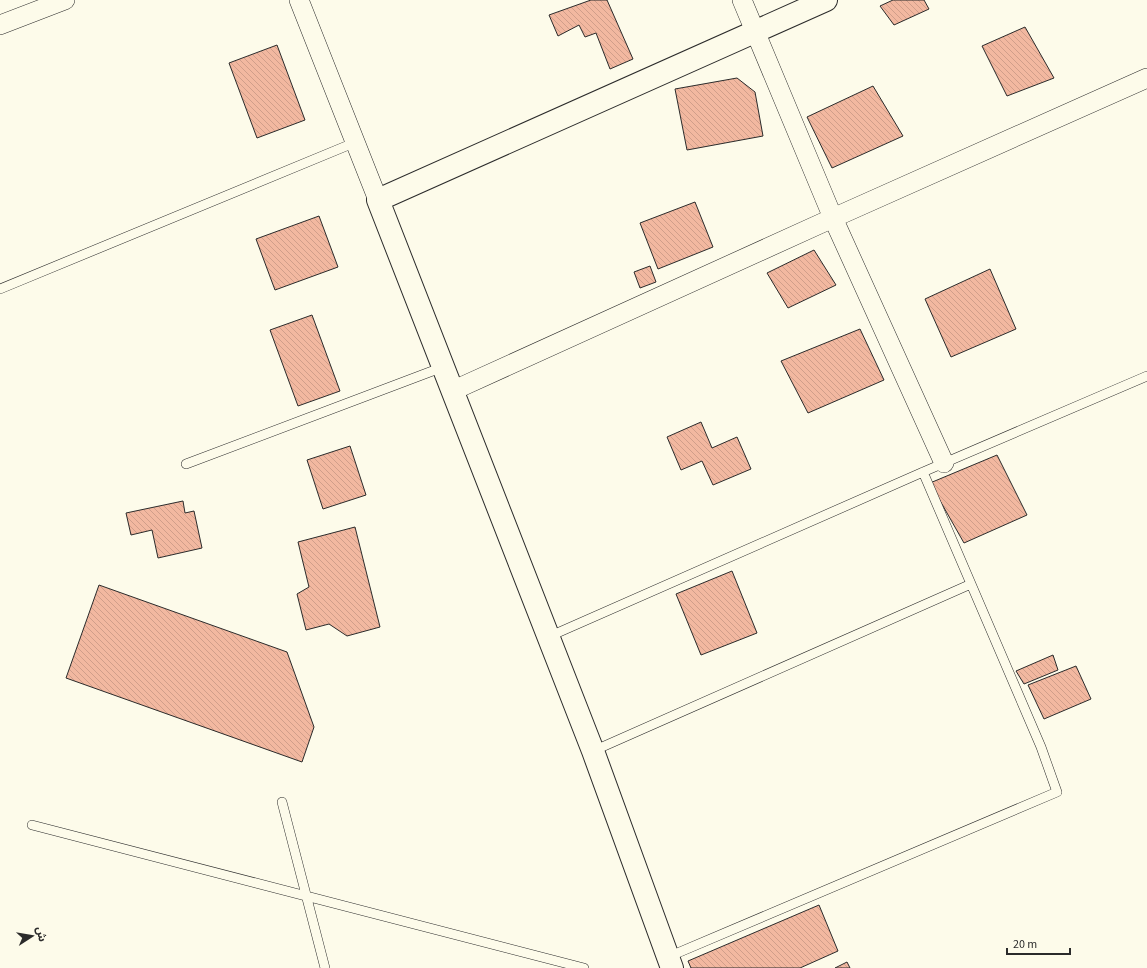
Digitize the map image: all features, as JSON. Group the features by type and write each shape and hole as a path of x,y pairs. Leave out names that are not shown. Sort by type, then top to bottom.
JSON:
{"street":[{"path":"0,26 65,0"},
{"path":"299,0 356,142 593,751 670,963"},
{"path":"742,0 833,218 944,464"},
{"path":"378,200 826,0"},
{"path":"452,391 833,218 1147,78"}],"lane":[{"path":"0,289 356,142"},
{"path":"186,464 443,367"},
{"path":"548,637 922,472 944,464 1147,376"},
{"path":"670,963 1057,792 1041,747 922,472"},
{"path":"593,751 971,584"},
{"path":"282,802 325,968"},
{"path":"32,825 584,968"}],"building":[{"path":"591,0 607,0 633,59 610,69 596,33 585,37 579,25 558,36 549,15"},
{"path":"893,0 924,0 929,9 894,25 880,6"},
{"path":"1025,27 1054,78 1007,96 982,46"},
{"path":"277,45 305,120 257,138 229,63"},
{"path":"737,78 755,92 763,136 687,150 675,89"},
{"path":"873,86 903,136 832,168 807,117"},
{"path":"695,202 713,247 658,269 640,223"},
{"path":"319,216 338,267 275,290 256,239"},
{"path":"814,250 836,285 788,308 767,273"},
{"path":"650,266 656,282 640,288 634,272"},
{"path":"990,269 1016,329 951,357 925,299"},
{"path":"312,315 340,391 298,406 270,330"},
{"path":"860,329 884,380 808,413 781,361"},
{"path":"701,422 712,448 737,437 751,469 713,485 702,461 681,470 667,437"},
{"path":"350,446 366,495 323,509 307,460"},
{"path":"997,455 1027,515 964,543 930,483"},
{"path":"183,501 185,513 194,511 202,548 158,558 152,530 131,535 126,513"},
{"path":"355,527 380,627 347,636 329,624 306,630 297,594 309,587 298,542"},
{"path":"732,571 757,633 701,655 676,594"},
{"path":"99,585 287,652 314,727 302,762 66,678"},
{"path":"1053,655 1058,670 1024,684 1016,671"},
{"path":"1076,666 1091,699 1044,719 1028,685"},
{"path":"819,905 838,951 800,968 691,968 688,961"},
{"path":"847,962 850,968 835,968"}]}
